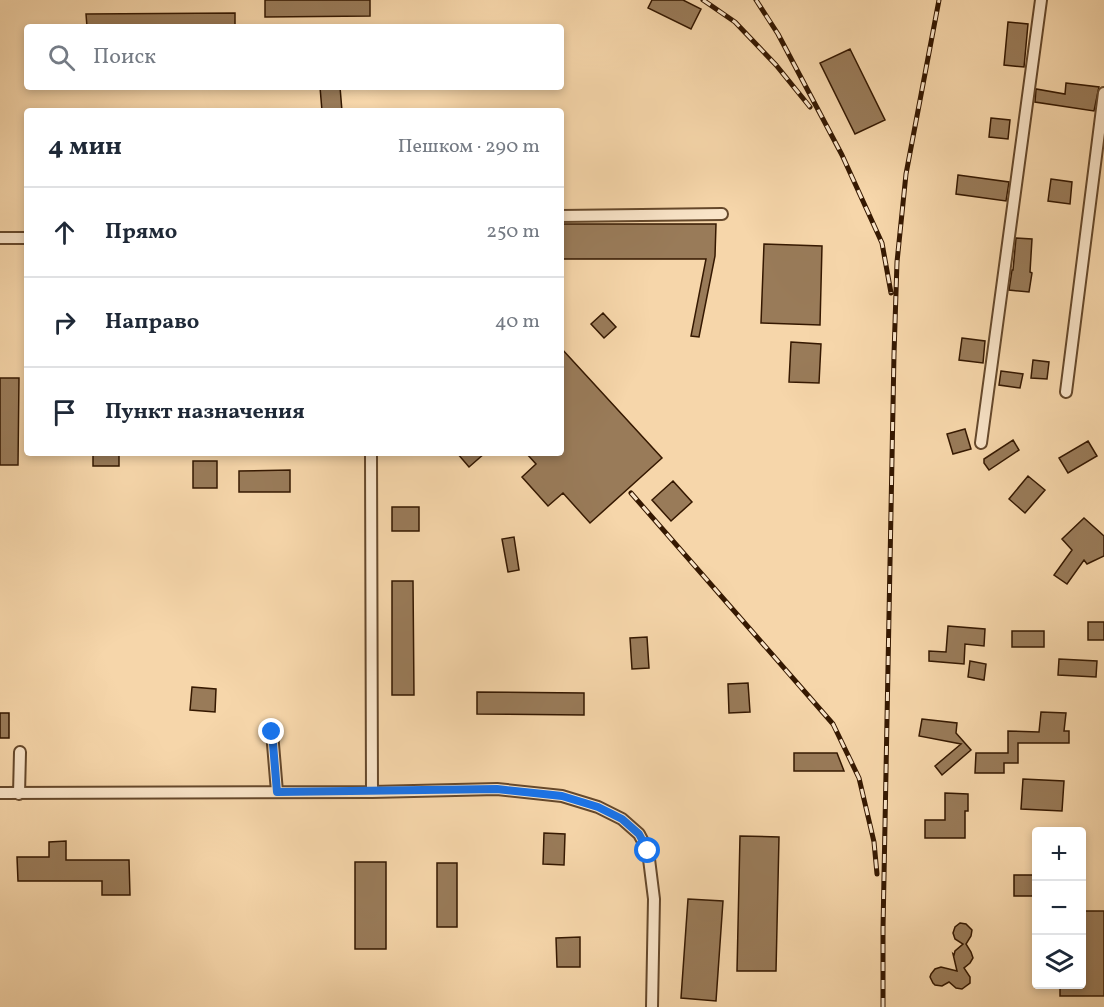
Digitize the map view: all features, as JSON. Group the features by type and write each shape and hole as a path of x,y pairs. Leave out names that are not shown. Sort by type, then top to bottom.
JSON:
{"street":[{"path":"981,443 1041,0"},
{"path":"1066,392 1104,93"},
{"path":"564,216 722,214"},
{"path":"0,238 24,238"},
{"path":"371,456 372,792"},
{"path":"272,732 277,792"},
{"path":"20,752 20,794"},
{"path":"0,793 372,792 497,789 562,796 598,807 622,819 639,834 648,851 654,899 652,1007"}],"building":[{"path":"265,0 370,0 370,16 265,17"},
{"path":"652,0 683,0 701,9 691,29 648,8"},
{"path":"235,13 235,24 87,24 86,14"},
{"path":"1008,22 1028,24 1024,67 1004,65"},
{"path":"850,49 885,120 855,134 820,63"},
{"path":"1066,83 1099,87 1094,111 1035,102 1036,89 1065,94"},
{"path":"320,90 340,90 342,108 322,108"},
{"path":"991,118 1010,120 1008,139 989,137"},
{"path":"958,175 1009,182 1006,201 956,194"},
{"path":"1051,179 1072,182 1070,204 1048,201"},
{"path":"564,224 716,224 715,256 699,337 691,336 706,259 564,259"},
{"path":"1016,238 1032,239 1030,272 1032,273 1029,292 1009,290"},
{"path":"764,244 822,246 820,325 761,323"},
{"path":"603,313 616,327 604,338 591,324"},
{"path":"962,338 985,341 983,363 959,360"},
{"path":"791,342 821,344 819,383 789,382"},
{"path":"564,351 662,458 590,523 563,493 548,506 522,477 536,464 529,456 564,456"},
{"path":"1033,360 1049,362 1047,379 1031,378"},
{"path":"1001,371 1023,374 1020,388 999,385"},
{"path":"0,378 19,378 18,465 0,465"},
{"path":"965,429 971,449 953,454 947,434"},
{"path":"1013,440 1019,450 989,470 984,459"},
{"path":"1088,441 1097,456 1068,473 1059,458"},
{"path":"93,456 119,456 119,466 93,466"},
{"path":"460,456 482,456 469,467"},
{"path":"193,461 217,461 217,488 193,488"},
{"path":"290,470 290,492 239,492 239,471"},
{"path":"1028,476 1045,490 1025,513 1009,499"},
{"path":"673,481 692,502 671,521 652,500"},
{"path":"392,507 419,507 419,531 392,531"},
{"path":"1084,518 1104,536 1104,556 1087,564 1084,560 1067,584 1054,575 1072,550 1062,539"},
{"path":"514,537 519,570 508,572 502,539"},
{"path":"392,581 413,581 414,695 392,695"},
{"path":"1088,622 1104,622 1104,640 1088,640"},
{"path":"948,626 985,629 984,646 965,644 964,664 929,661 929,651 946,652"},
{"path":"1012,631 1044,631 1044,647 1012,647"},
{"path":"647,637 649,668 632,669 630,638"},
{"path":"1059,659 1097,661 1096,677 1058,675"},
{"path":"970,661 986,664 984,680 968,677"},
{"path":"748,683 750,712 729,713 728,684"},
{"path":"192,687 216,689 215,712 190,710"},
{"path":"477,692 584,693 584,715 477,714"},
{"path":"1041,712 1066,713 1064,731 1069,731 1069,743 1018,743 1018,763 1004,763 1004,773 975,773 976,753 1008,753 1008,731 1039,732"},
{"path":"0,713 9,713 9,738 0,738"},
{"path":"922,719 957,723 956,733 971,750 942,775 935,766 961,744 919,736"},
{"path":"794,753 837,753 844,771 794,771"},
{"path":"1023,779 1064,781 1062,811 1021,809"},
{"path":"945,793 968,794 968,811 965,811 965,838 925,838 925,820 945,820"},
{"path":"544,833 565,834 564,865 543,864"},
{"path":"740,836 779,837 776,971 737,971"},
{"path":"66,841 66,860 129,860 130,895 102,895 102,881 18,881 17,857 49,857 49,842"},
{"path":"355,862 386,862 386,949 355,949"},
{"path":"437,863 457,863 457,927 437,927"},
{"path":"1014,875 1032,875 1032,896 1014,896"},
{"path":"688,899 723,901 716,1001 681,998"},
{"path":"1086,911 1104,911 1104,996 1060,996 1060,989 1086,989"},
{"path":"960,923 966,924 972,930 966,944 973,958 964,968 970,977 970,983 962,989 956,988 949,982 942,986 935,985 930,977 935,969 941,967 957,971 953,954 963,944 955,939 953,933 955,927"},
{"path":"580,937 580,967 557,967 556,938"}],"railway":[{"path":"703,0 735,22 776,65 810,107"},
{"path":"756,0 778,34 842,155 882,243 891,293"},
{"path":"883,1007 897,262 906,174 939,0"},
{"path":"631,493 833,724 859,778 874,842 877,874"}],"route":[{"path":"272,732 277,792 497,789 562,796 598,807 622,819 639,834 648,851"}]}
